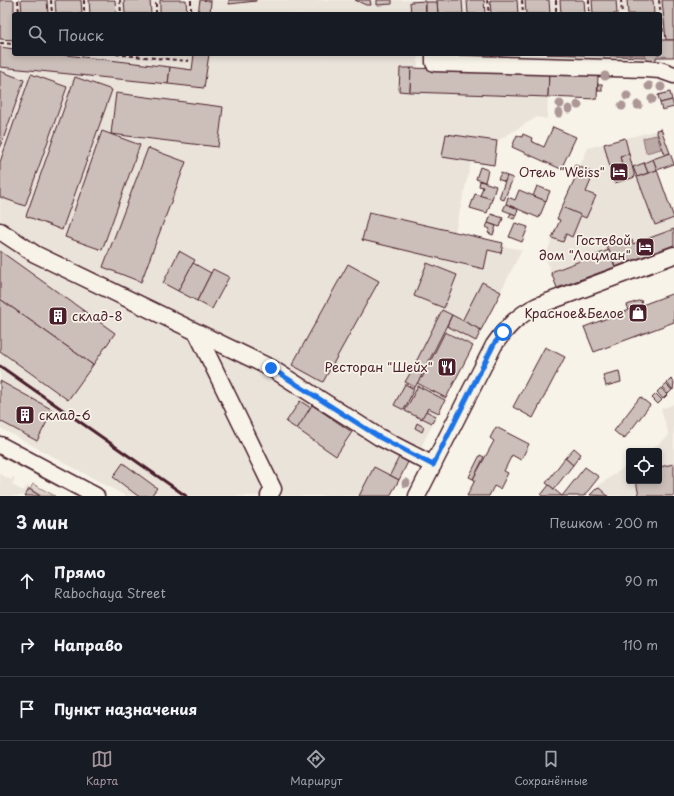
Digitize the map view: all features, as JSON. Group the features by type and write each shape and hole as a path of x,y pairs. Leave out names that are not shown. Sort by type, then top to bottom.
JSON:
{"street":[{"path":"434,56 434,63 646,69 660,70 674,75"},
{"path":"0,231 36,254 271,368 379,437 433,465"},
{"path":"417,496 494,344 516,319 528,310 537,306 674,255"},
{"path":"197,333 273,490 269,496"},
{"path":"0,445 96,496"}],"path":[{"path":"18,0 19,12"},
{"path":"51,0 52,12"},
{"path":"84,0 84,12"},
{"path":"120,0 121,12"},
{"path":"156,0 156,12"},
{"path":"191,0 191,12"},
{"path":"487,0 489,12"},
{"path":"522,0 523,12"},
{"path":"556,0 556,12"},
{"path":"589,0 589,12"},
{"path":"621,0 622,12"},
{"path":"659,0 660,12"},
{"path":"0,43 12,44"},
{"path":"140,56 188,61 189,56"}],"shaded area":[{"path":"0,0 674,0 674,57 656,57 646,62 656,56 662,56 662,12 12,12 12,56 418,56 418,68 549,73 547,119 537,117 497,141 494,165 471,162 455,232 503,243 503,246 522,250 421,447 415,449 390,496 126,496 0,428"},
{"path":"661,129 674,164 657,170 674,215 674,245 557,288 545,256 560,221 557,219 588,148"},
{"path":"657,135 661,149 646,153 643,138"},
{"path":"674,404 674,496 588,496 598,486 626,466 626,484 662,484 662,448 652,448 669,436 661,409"},
{"path":"0,449 87,496 76,496 0,456"},
{"path":"0,474 11,480 13,477 15,478 12,485 24,491 27,486 30,487 29,490 40,496 0,496"},
{"path":"33,484 55,496 42,496 30,489"}],"building":[{"path":"0,0 14,0 14,12 12,12 12,40 0,39"},
{"path":"21,0 47,0 48,12 22,12"},
{"path":"55,0 81,0 82,12 56,12"},
{"path":"89,0 115,0 116,12 90,12"},
{"path":"124,0 150,0 151,12 125,12"},
{"path":"160,0 186,0 187,12 160,12"},
{"path":"200,0 211,1 210,12 198,12"},
{"path":"229,0 256,0 256,1 229,4"},
{"path":"355,0 370,0 371,5 366,5"},
{"path":"377,0 392,0 392,4 377,5"},
{"path":"437,0 462,0 463,12 438,12"},
{"path":"467,0 484,0 485,12 468,12"},
{"path":"490,0 517,0 518,12 491,12"},
{"path":"525,0 549,0 550,12 526,12"},
{"path":"560,0 584,0 585,12 561,12"},
{"path":"592,0 616,0 617,12 593,12"},
{"path":"627,0 653,0 654,12 628,12"},
{"path":"662,0 674,0 674,40 666,40"},
{"path":"425,1 426,12 411,12 410,2"},
{"path":"426,2 437,2 438,12 426,12"},
{"path":"662,40 674,40 674,57 656,57 656,62 646,62 646,57 613,56 662,56"},
{"path":"0,47 12,49 12,56 74,56 170,67 168,84 0,67"},
{"path":"194,56 209,56 204,88 168,84 170,67 192,70"},
{"path":"400,68 411,68 410,92 399,91"},
{"path":"411,68 549,73 548,97 410,92"},
{"path":"0,71 24,80 0,148"},
{"path":"549,73 598,75 597,99 548,97"},
{"path":"31,74 67,87 25,206 0,197 0,162"},
{"path":"75,77 112,90 62,230 26,216"},
{"path":"598,84 602,84 602,91 598,91"},
{"path":"670,92 672,100 660,103 658,95"},
{"path":"116,93 223,107 218,147 111,134"},
{"path":"672,100 674,107 662,110 660,103"},
{"path":"553,127 576,137 561,169 512,147 517,135 522,137 523,134 532,138 531,141 544,147"},
{"path":"661,129 670,153 665,155 656,130"},
{"path":"102,131 140,145 102,250 65,237"},
{"path":"446,134 497,141 494,165 442,157"},
{"path":"625,138 629,154 620,156 626,180 614,183 604,144"},
{"path":"148,148 186,162 141,282 103,267"},
{"path":"670,153 674,164 657,170 653,159"},
{"path":"629,154 635,177 626,180 620,156"},
{"path":"653,159 657,170 648,173 644,163"},
{"path":"644,163 648,173 637,177 633,167"},
{"path":"575,165 580,167 576,176 571,174"},
{"path":"480,167 488,170 485,182 476,179"},
{"path":"580,167 594,173 586,192 596,196 586,218 562,207"},
{"path":"657,170 674,218 655,225 637,177"},
{"path":"501,173 507,176 505,182 498,179"},
{"path":"507,176 513,178 504,200 499,198"},
{"path":"480,181 496,186 492,199 480,196 483,187 479,186"},
{"path":"537,186 550,191 546,201 533,196"},
{"path":"519,190 546,201 539,218 506,204 508,197 515,200"},
{"path":"475,194 492,199 487,213 470,208"},
{"path":"506,204 518,209 516,215 503,210"},
{"path":"562,207 581,215 572,237 566,234 563,242 552,238 560,220 557,219"},
{"path":"369,212 503,243 501,253 488,250 484,269 362,240"},
{"path":"511,213 516,215 514,219 509,217"},
{"path":"491,214 503,218 500,227 488,223"},
{"path":"488,223 496,226 493,235 488,233 490,229 486,227"},
{"path":"515,223 528,227 522,242 509,237"},
{"path":"674,229 674,245 615,267 606,244 617,240 619,245 632,240 633,244"},
{"path":"609,250 615,267 557,288 551,272"},
{"name":"склад-8","path":"0,251 115,333 93,365 0,299"},
{"path":"179,251 195,260 178,291 163,283"},
{"path":"193,263 211,273 197,301 178,291"},
{"path":"427,263 457,275 444,308 414,296"},
{"path":"348,264 379,281 323,382 292,365"},
{"path":"213,269 229,277 212,309 197,301"},
{"path":"482,282 501,292 481,330 462,321"},
{"path":"674,293 674,322 594,352 584,327"},
{"path":"0,299 93,365 68,400 0,351"},
{"path":"641,300 642,305 629,310 627,305"},
{"path":"442,310 452,315 422,375 412,370"},
{"path":"452,315 481,330 476,341 447,326"},
{"path":"445,332 473,346 446,398 417,383 420,377 422,378"},
{"path":"545,347 565,357 533,418 513,407"},
{"path":"412,370 422,375 415,387 405,382"},
{"path":"619,371 621,382 606,386 603,375"},
{"path":"671,379 674,382 673,390 667,383"},
{"name":"склад-6","path":"0,381 53,410 37,441 0,421"},
{"path":"405,384 414,389 404,410 394,405"},
{"path":"666,384 672,390 668,394 662,387"},
{"path":"418,386 445,400 439,413 428,408 422,419 405,411"},
{"path":"661,388 667,395 663,399 657,392"},
{"path":"656,394 662,400 658,404 652,398"},
{"path":"640,397 650,405 624,439 614,431"},
{"path":"300,401 311,408 297,429 286,422"},
{"path":"312,405 352,432 336,456 297,429"},
{"path":"426,411 436,416 432,423 422,418"},
{"path":"417,423 424,427 422,432 415,428"},
{"path":"496,427 529,444 521,460 512,455 504,471 508,473 500,489 494,486 489,496 467,496 475,480 473,479 494,441 490,438"},
{"path":"574,448 581,454 573,465 565,458"},
{"path":"480,455 484,457 473,479 469,477"},
{"path":"399,457 408,462 399,480 390,475"},
{"path":"565,458 573,465 554,489 546,483"},
{"path":"123,463 157,488 151,496 138,496 113,477"},
{"path":"674,464 674,496 639,496 637,484 662,484 662,466"},
{"path":"374,467 399,480 390,496 359,496"},
{"path":"585,467 599,477 584,496 562,496"},
{"path":"549,485 562,496 542,496 541,495"},
{"path":"598,487 608,496 590,495"},
{"path":"29,489 40,496 25,496"}],"railway":[{"path":"0,366 186,496"}],"place":[{"name":"Отель \"Weiss\"","path":"619,172"},
{"name":"Гостевой дом \"Лоцман\"","path":"645,247"},
{"name":"Красное&Белое","path":"638,313"},
{"name":"склад-8","path":"58,316"},
{"name":"Ресторан \"Шейх\"","path":"447,367"},
{"name":"склад-6","path":"25,415"}],"route":[{"path":"271,368 379,437 433,465 494,344 503,332"}]}
